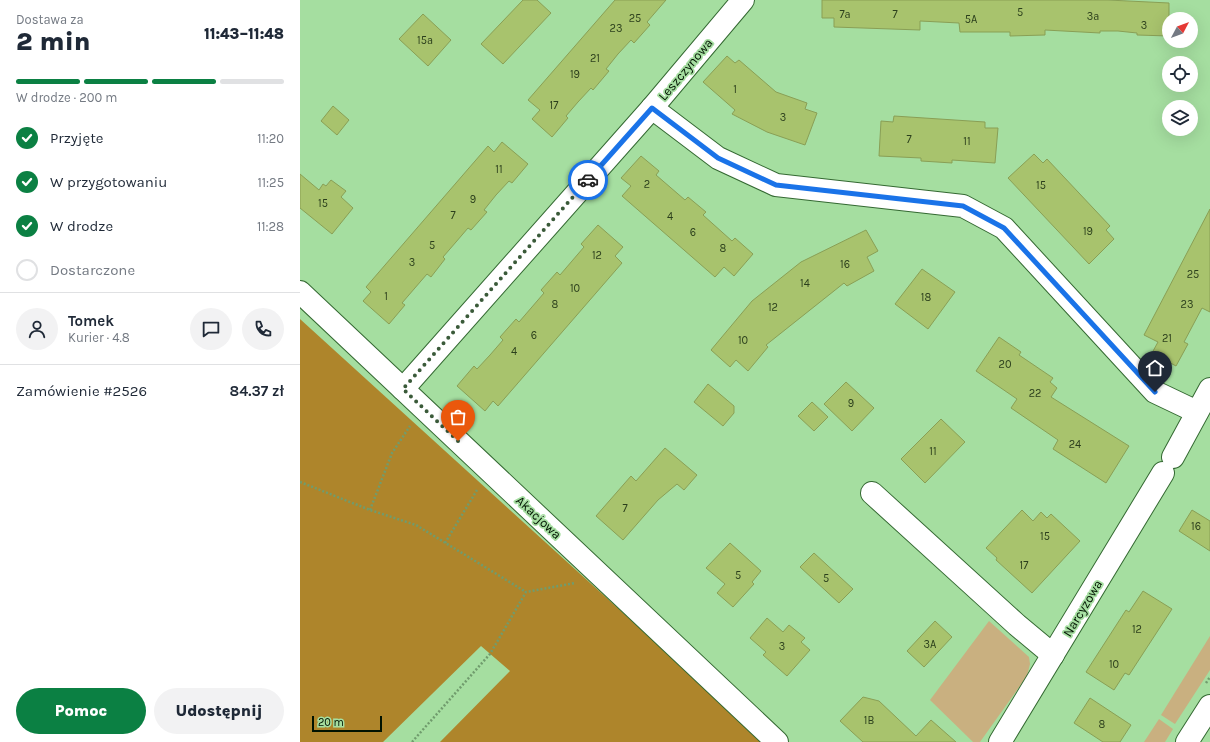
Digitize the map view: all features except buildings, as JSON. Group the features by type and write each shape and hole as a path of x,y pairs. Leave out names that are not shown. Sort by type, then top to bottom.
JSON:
{"street":[{"name":"Leszczynowa","path":"403,389 652,108 743,0"},
{"path":"652,108 718,158 776,185 963,206 1004,228 1155,392 1197,412"},
{"name":"Akacjowa","path":"300,292 777,742"},
{"name":"Narcyzowa","path":"1000,742 1168,465 1210,389"},
{"path":"872,492 1053,656"},
{"path":"1187,742 1210,706"}],"path":[{"path":"370,510 392,453 422,407"},
{"path":"446,543 489,470"},
{"path":"300,482 370,510 416,525 526,592 602,578"},
{"path":"412,742 490,654 526,592"}],"shaded area":[{"path":"300,319 765,742 440,742 510,671 481,646 383,742 300,742"},
{"path":"989,621 1029,657 1030,664 1027,676 980,742 973,742 930,700"},
{"path":"1210,636 1210,670 1175,724 1161,715"},
{"path":"1159,719 1173,729 1165,742 1144,742"}],"way so far":[{"path":"458,441 403,389 428,358 588,180"}],"route":[{"path":"588,180 652,108 718,158 776,185 963,206 1004,228 1155,392"}]}
